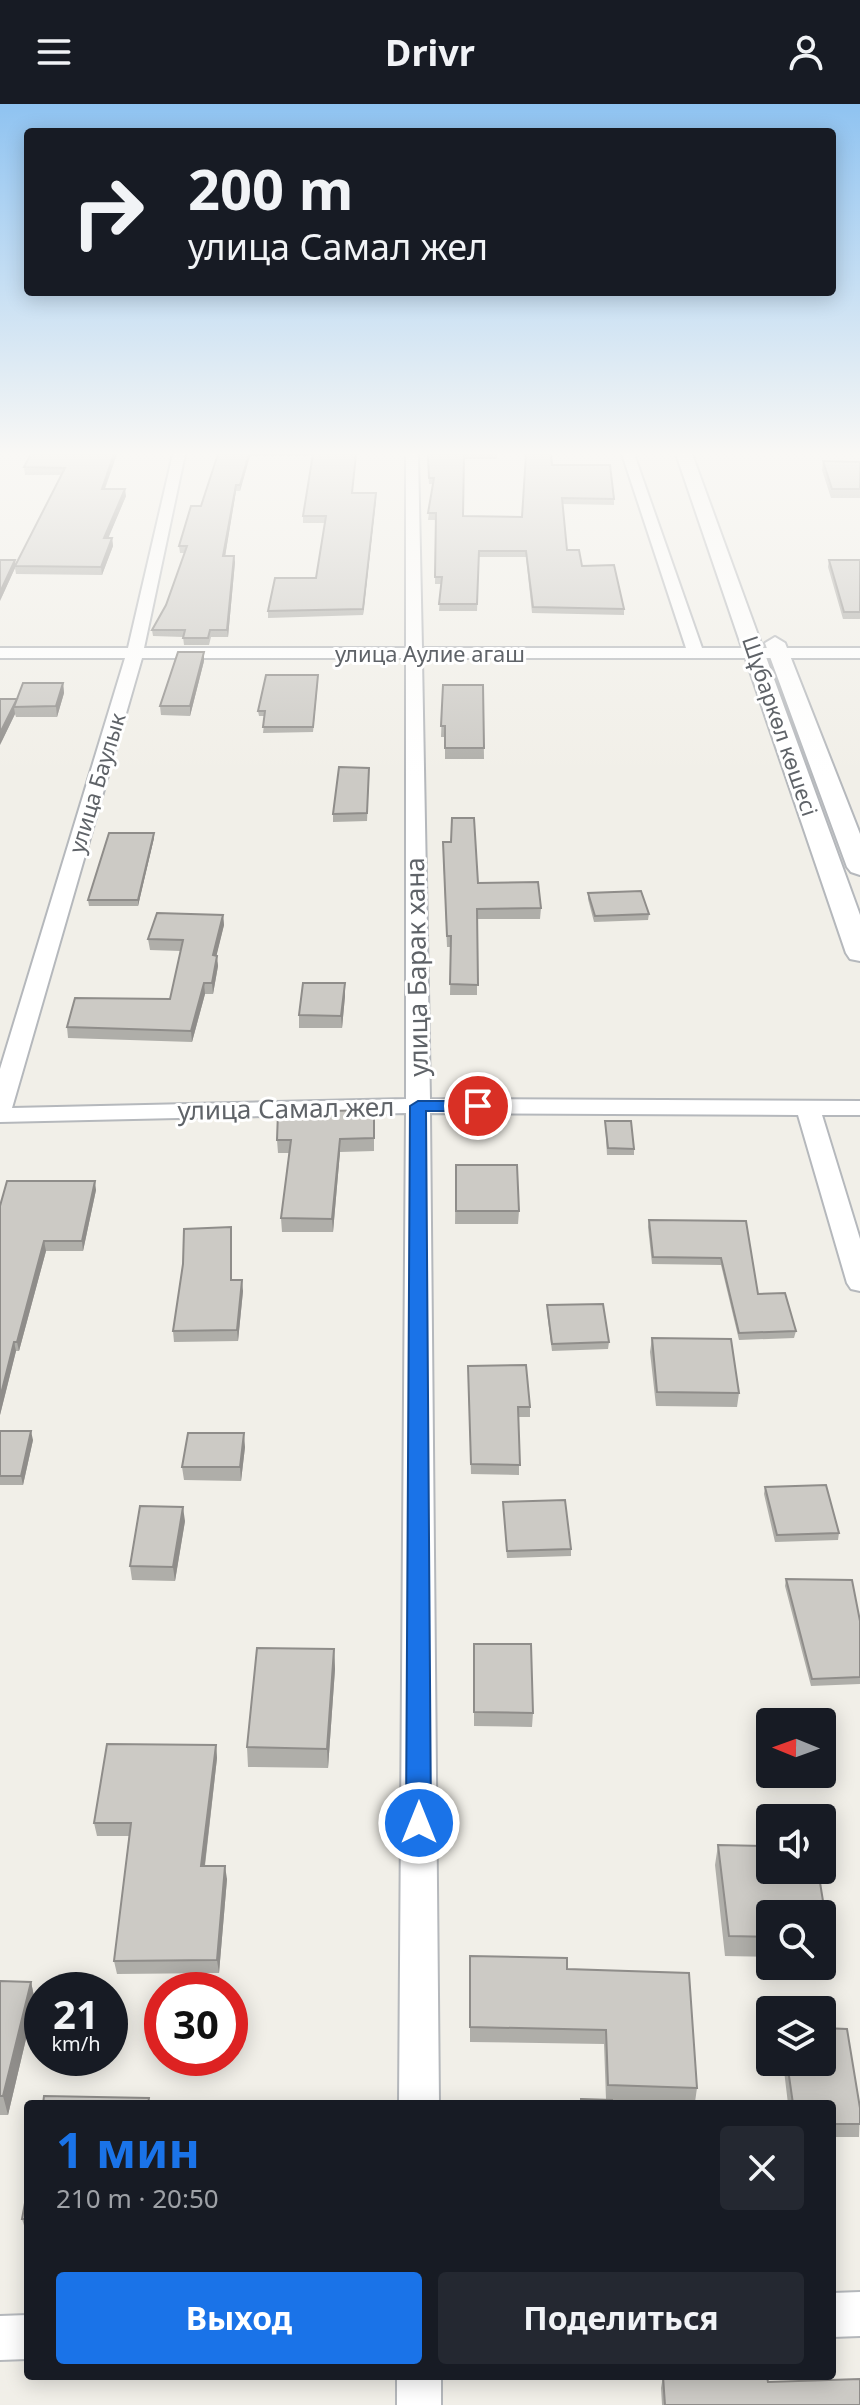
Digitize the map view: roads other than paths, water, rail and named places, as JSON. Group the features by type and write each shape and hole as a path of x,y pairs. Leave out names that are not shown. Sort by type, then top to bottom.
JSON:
{"street":[{"name":"улица Баулык","path":"0,1108 135,653 155,561"},
{"name":"улица Барак хана","path":"414,561 419,2100"},
{"path":"665,561 696,654"},
{"name":"Шұбаркөл көшесі","path":"729,561 767,654 860,953"},
{"name":"Шұбаркөл көшесі","path":"767,654 769,628"},
{"name":"улица Аулие агаш","path":"0,653 860,653"},
{"path":"767,654 860,867"},
{"name":"улица Самал жел","path":"0,1115 418,1106 860,1108"},
{"path":"808,1107 860,1283"},
{"path":"836,2315 860,2314"},
{"path":"0,2338 24,2337"},
{"path":"419,2380 419,2405"}]}
